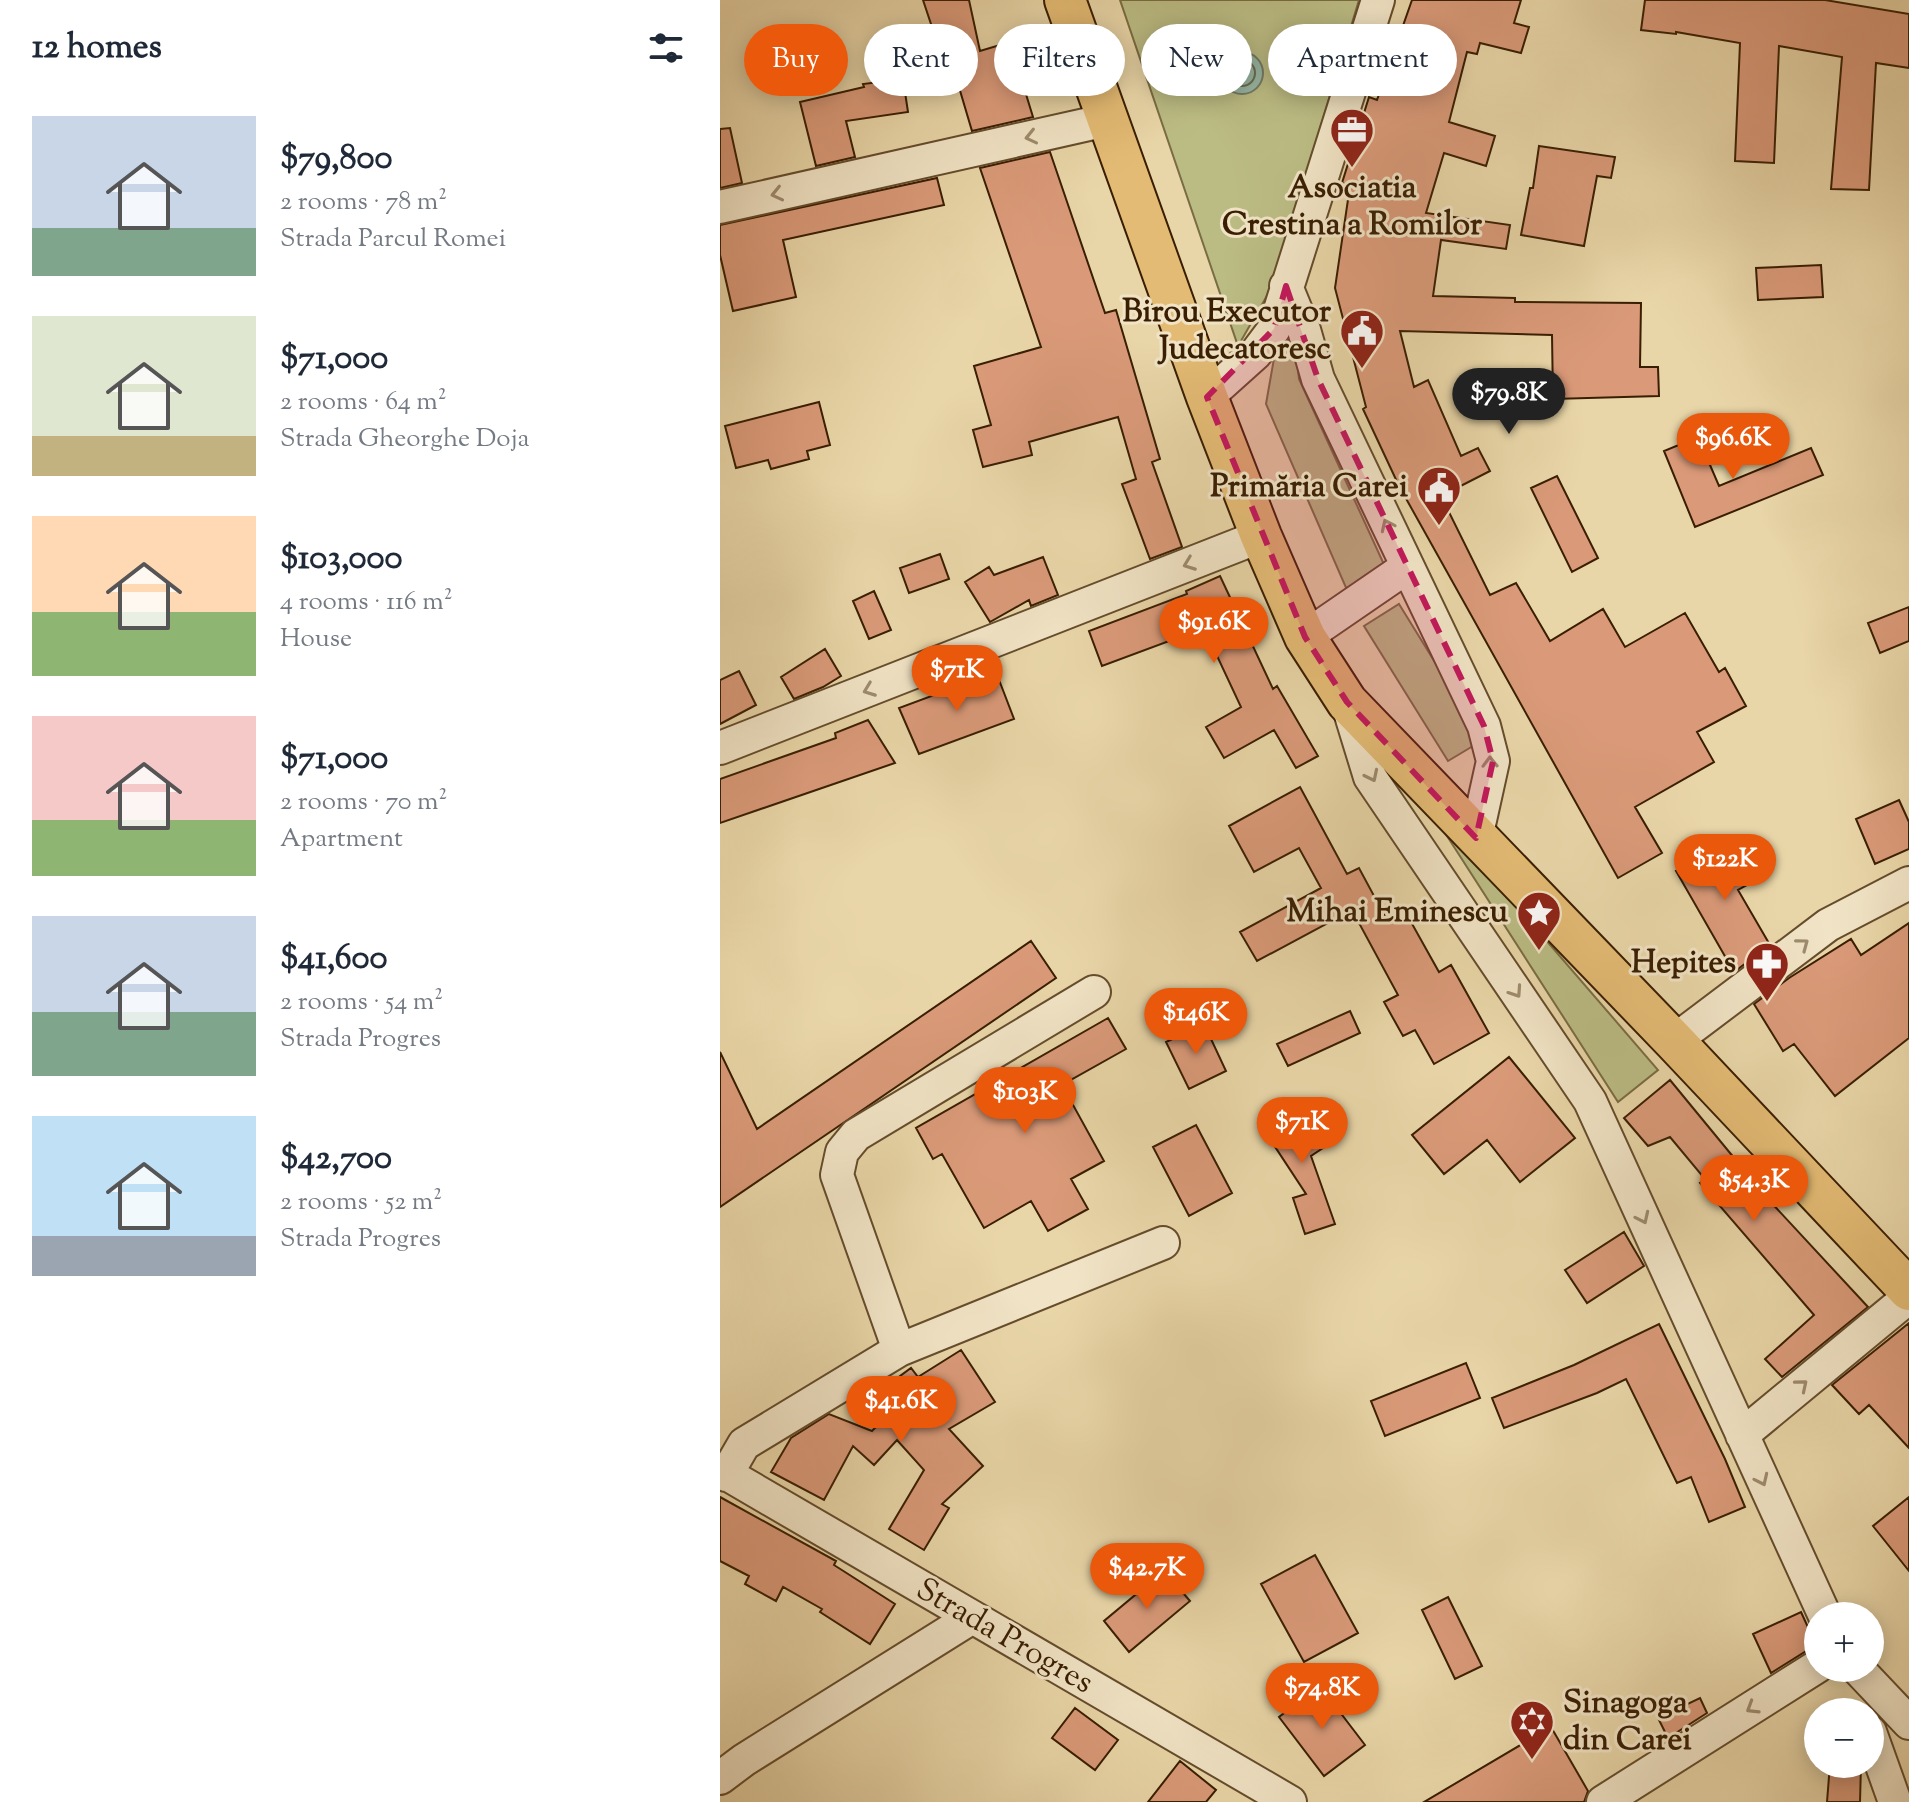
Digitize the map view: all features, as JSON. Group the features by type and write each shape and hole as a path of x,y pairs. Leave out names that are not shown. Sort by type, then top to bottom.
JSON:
{"main road":[{"path":"1065,0 1207,397 1261,536 1305,637 1347,702 1909,1290"}],"street":[{"path":"1207,397 1256,353 1274,329 1378,0"},
{"path":"720,207 1107,120"},
{"path":"1286,286 1304,330 1318,379 1484,726 1493,761 1476,838"},
{"path":"720,748 1261,536"},
{"path":"1305,637 1407,567"},
{"path":"1347,702 1370,777 1590,1101 1819,1602"},
{"path":"1674,1041 1828,925 1909,883"},
{"path":"899,1350 837,1175 842,1152 856,1135 1094,992"},
{"path":"723,1472 744,1444 899,1350 1163,1243"},
{"path":"1742,1435 1909,1297"},
{"name":"Strada Progres","path":"723,1472 1290,1802"},
{"path":"720,1778 971,1618"},
{"path":"1603,1802 1804,1675"},
{"path":"1870,1682 1909,1723"},
{"path":"1884,1771 1895,1802"}],"highlighted area":[{"path":"1286,286 1318,379 1484,726 1493,761 1476,838 1347,702 1305,637 1207,397 1274,329"}],"green space":[{"path":"1120,0 1359,0 1352,24 1268,24 1268,96 1330,96 1272,287 1238,346 1153,96 1252,96 1252,24 1141,24 1141,62"},
{"path":"1292,316 1299,379 1387,571 1347,590 1266,404 1279,330"},
{"path":"1399,604 1483,740 1448,761 1364,626"},
{"path":"1420,794 1658,1070 1618,1102"}],"water":[{"path":"1252,54 1262,65 1262,81 1252,92"}],"building":[{"path":"923,0 969,0 974,24 931,24"},
{"path":"1412,0 1521,0 1514,23 1529,27 1521,53 1480,43 1477,54 1467,52 1457,91 1457,24 1404,24"},
{"path":"1645,0 1825,0 1909,14 1909,68 1876,63 1869,190 1831,189 1842,57 1779,46 1774,163 1735,161 1740,43 1676,32 1641,30"},
{"path":"978,42 980,51 994,47 994,96 1027,96 1033,117 972,131 962,96 978,96"},
{"path":"864,87 864,96 906,96 908,112 846,121 855,157 816,166 800,102 826,96 848,96 848,91"},
{"path":"1378,96 1456,96 1449,122 1495,136 1486,166 1444,153 1426,213 1510,225 1506,249 1441,240 1433,296 1515,298 1515,302 1641,303 1640,367 1658,367 1659,396 1553,399 1552,335 1400,331 1414,387 1428,380 1461,456 1478,448 1490,471 1441,496 1490,595 1516,583 1550,641 1603,609 1625,647 1685,613 1719,672 1725,668 1746,706 1697,732 1714,762 1635,807 1662,853 1618,878 1399,486 1363,409 1366,407 1335,288 1350,186 1342,183 1369,97 1377,100"},
{"path":"730,128 742,183 720,188 720,129"},
{"path":"1539,146 1615,157 1611,178 1597,176 1584,246 1521,235 1530,188 1533,188"},
{"path":"1050,152 1105,313 1116,310 1160,459 1152,462 1182,547 1150,559 1122,484 1136,479 1118,417 1029,442 1032,455 983,467 973,430 991,425 974,366 1041,347 980,168"},
{"path":"937,178 944,205 783,240 796,297 733,311 720,255 720,225"},
{"path":"1821,265 1823,297 1758,300 1756,268"},
{"path":"819,402 830,445 807,451 809,459 771,469 768,460 736,468 725,426"},
{"path":"1698,437 1719,486 1811,448 1823,475 1695,527 1664,451"},
{"path":"1557,476 1598,558 1572,572 1531,488"},
{"path":"940,554 949,579 909,593 900,568"},
{"path":"1043,557 1058,595 1031,606 1029,600 990,622 965,582 989,567 994,575"},
{"path":"1220,576 1273,689 1277,686 1318,756 1296,768 1274,730 1224,758 1206,727 1241,707 1204,628 1102,666 1089,631 1187,594 1186,591"},
{"path":"874,591 891,630 869,639 853,601"},
{"path":"1909,607 1909,641 1880,653 1868,623"},
{"path":"825,649 841,676 794,699 781,677"},
{"path":"739,671 756,705 720,724 720,680"},
{"path":"996,672 1014,719 919,754 899,708"},
{"path":"868,720 895,763 720,823 720,779 836,738 835,733"},
{"path":"1300,787 1347,874 1359,868 1388,922 1406,913 1439,972 1451,965 1489,1033 1434,1064 1415,1030 1403,1036 1384,1002 1398,995 1352,910 1257,961 1240,932 1321,888 1299,848 1254,872 1229,826"},
{"path":"1899,800 1909,822 1909,849 1875,864 1856,819"},
{"path":"1733,839 1756,880 1738,890 1770,945 1734,972 1676,871"},
{"path":"1909,923 1909,1038 1835,1096 1794,1044 1783,1051 1754,1004 1851,939 1861,955"},
{"path":"1031,941 1056,978 720,1207 720,1052 757,1129"},
{"path":"1350,1011 1360,1033 1288,1066 1277,1044"},
{"path":"1108,1018 1126,1049 1062,1085 1104,1161 1071,1179 1088,1209 1048,1231 1031,1201 984,1228 942,1154 933,1159 916,1128"},
{"path":"1204,1024 1226,1071 1189,1089 1166,1042"},
{"path":"1509,1057 1575,1138 1520,1182 1487,1140 1444,1174 1412,1135"},
{"path":"1670,1080 1767,1198 1868,1307 1782,1377 1765,1359 1814,1315 1700,1183 1705,1179 1670,1137 1648,1146 1624,1118"},
{"path":"1297,1104 1326,1146 1311,1156 1335,1224 1305,1234 1293,1198 1306,1194 1262,1127"},
{"path":"1196,1125 1232,1193 1189,1216 1153,1147"},
{"path":"1624,1232 1644,1266 1587,1303 1565,1270"},
{"path":"1909,1323 1909,1448 1869,1405 1859,1414 1832,1385"},
{"path":"1659,1324 1745,1507 1709,1522 1691,1477 1677,1483 1626,1379 1504,1428 1492,1398 1574,1365"},
{"path":"961,1350 995,1402 949,1429 983,1466 942,1504 949,1508 924,1550 889,1529 924,1470 897,1440 874,1465 853,1446 824,1500 771,1472 791,1438 829,1414 872,1431 904,1398 892,1382 911,1368 918,1377"},
{"path":"1466,1363 1480,1398 1385,1436 1371,1401"},
{"path":"720,1497 836,1561 834,1565 895,1604 870,1644 820,1612 822,1609 783,1587 776,1601 745,1584 749,1576 720,1561"},
{"path":"1909,1497 1909,1571 1873,1526"},
{"path":"1315,1555 1358,1633 1304,1662 1261,1584"},
{"path":"1164,1571 1190,1601 1129,1652 1104,1621"},
{"path":"1448,1597 1482,1666 1455,1679 1422,1610"},
{"path":"1801,1612 1804,1619 1804,1652 1771,1673 1753,1634"},
{"path":"1320,1686 1365,1745 1324,1776 1279,1717"},
{"path":"1700,1698 1707,1713 1668,1738 1658,1718"},
{"path":"1075,1708 1118,1740 1095,1770 1052,1738"},
{"name":"Sinagoga din Carei","path":"1551,1727 1588,1791 1584,1802 1424,1802"},
{"path":"1180,1761 1216,1790 1206,1802 1148,1802"},
{"path":"1829,1778 1861,1778 1860,1802 1827,1802"}],"place":[{"name":"Asociatia Crestina a Romilor","path":"1352,169"},
{"name":"Birou Executor Judecatoresc","path":"1362,370"},
{"name":"Primăria Carei","path":"1439,527"},
{"name":"Mihai Eminescu","path":"1539,952"},
{"name":"Hepites","path":"1767,1003"},
{"name":"Sinagoga din Carei","path":"1532,1761"}]}
